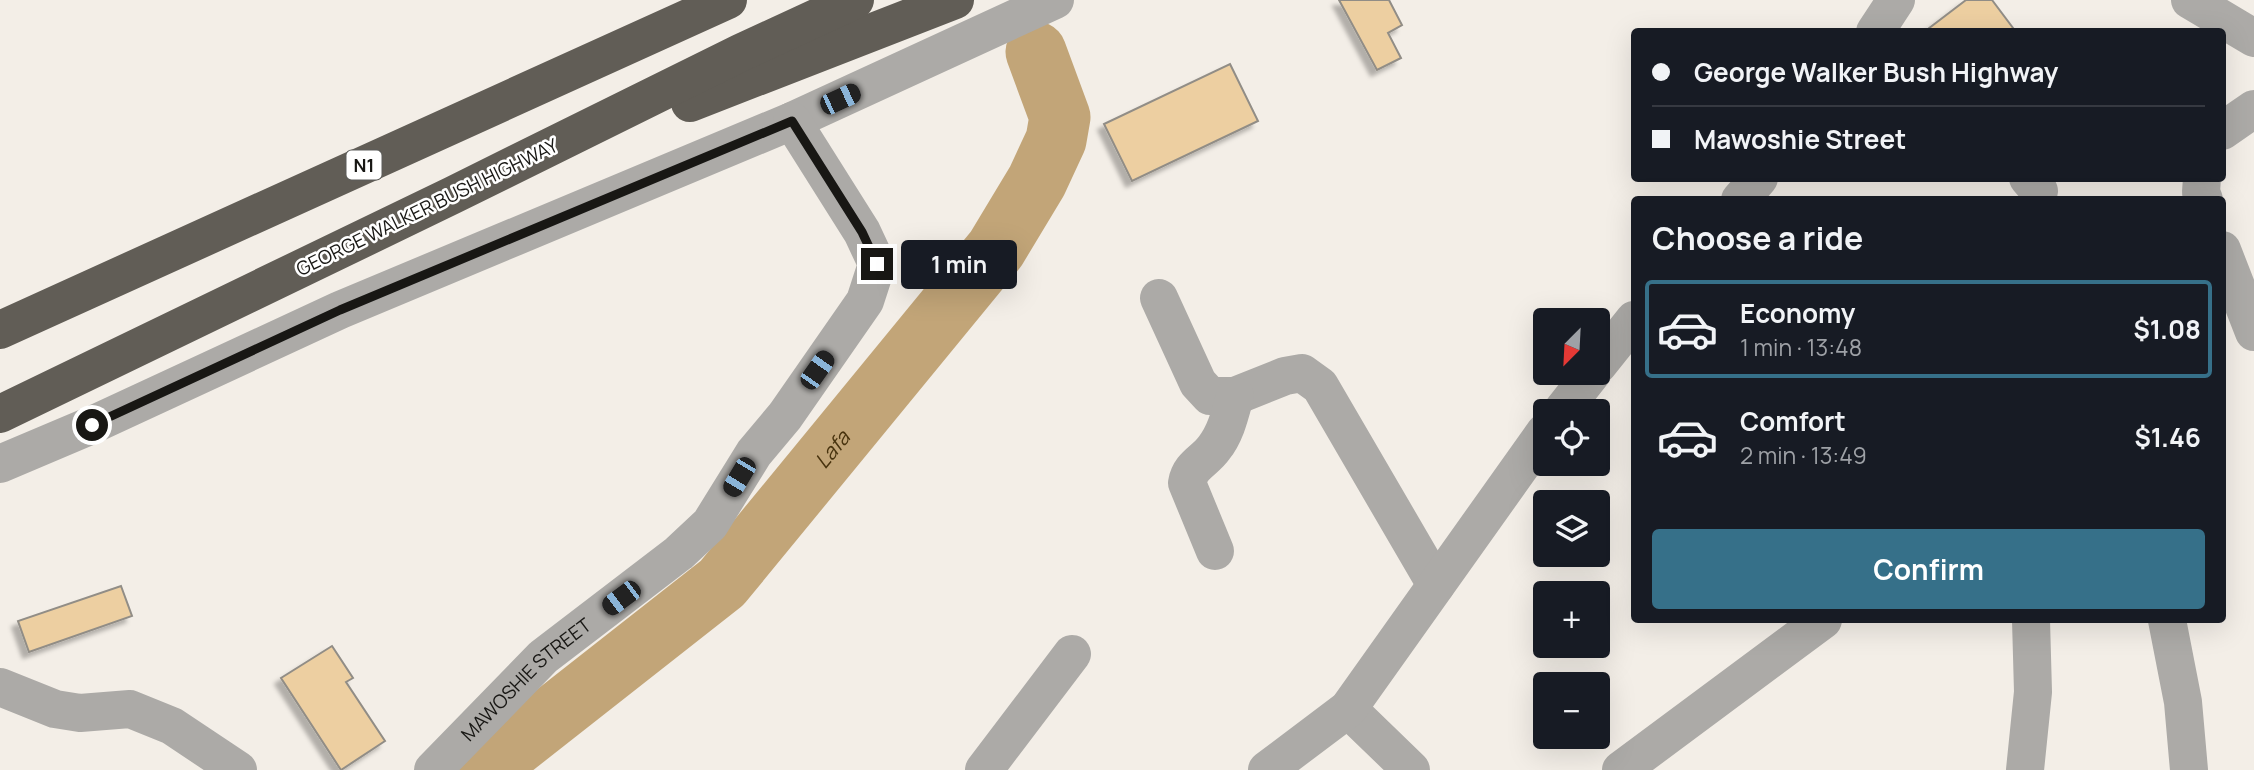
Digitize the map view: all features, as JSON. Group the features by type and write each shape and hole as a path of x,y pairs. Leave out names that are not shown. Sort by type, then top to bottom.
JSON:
{"highway":[{"name":"N1","path":"0,330 729,0"},
{"name":"GEORGE WALKER BUSH HIGHWAY","path":"0,414 855,0"},
{"path":"453,195 955,0"}],"street":[{"path":"0,464 92,425 340,310 792,121 1055,0"},
{"path":"2190,0 2254,38"},
{"path":"2226,128 2254,109"},
{"name":"MAWOSHIE STREET","path":"433,770 543,657 680,553 710,524 754,453 785,416 865,302 877,264 862,232 792,121"},
{"path":"1743,196 1756,182"},
{"path":"2226,266 2241,326"},
{"path":"1159,298 1198,383 1210,396 1235,396 1285,376 1302,373 1320,386 1436,585"},
{"path":"1610,350 1631,324"},
{"path":"1571,399 1583,385"},
{"path":"1215,551 1187,482 1188,474 1212,451 1220,439 1235,396"},
{"path":"1267,770 1348,709 1533,449"},
{"path":"1621,770 1819,623"},
{"path":"2025,770 2033,692 2031,623"},
{"path":"2168,623 2183,702 2189,770"},
{"path":"984,770 1072,654"},
{"path":"0,687 55,709 80,713 130,709 172,726 237,770"},
{"path":"1348,709 1411,770"}],"building":[{"path":"1339,0 1389,0 1402,25 1388,33 1401,58 1377,70"},
{"path":"1966,0 1992,0 2013,28 1929,28"},
{"path":"1230,64 1258,121 1132,181 1104,124"},
{"path":"121,586 132,616 29,652 18,621"},
{"path":"332,646 353,678 346,682 385,741 341,770 281,678"}],"waterway":[{"name":"Lafa","path":"484,770 722,583 996,249 1037,181 1056,140 1060,117 1036,52"}],"route":[{"path":"92,425 340,310 792,121 862,232 877,264"}]}
